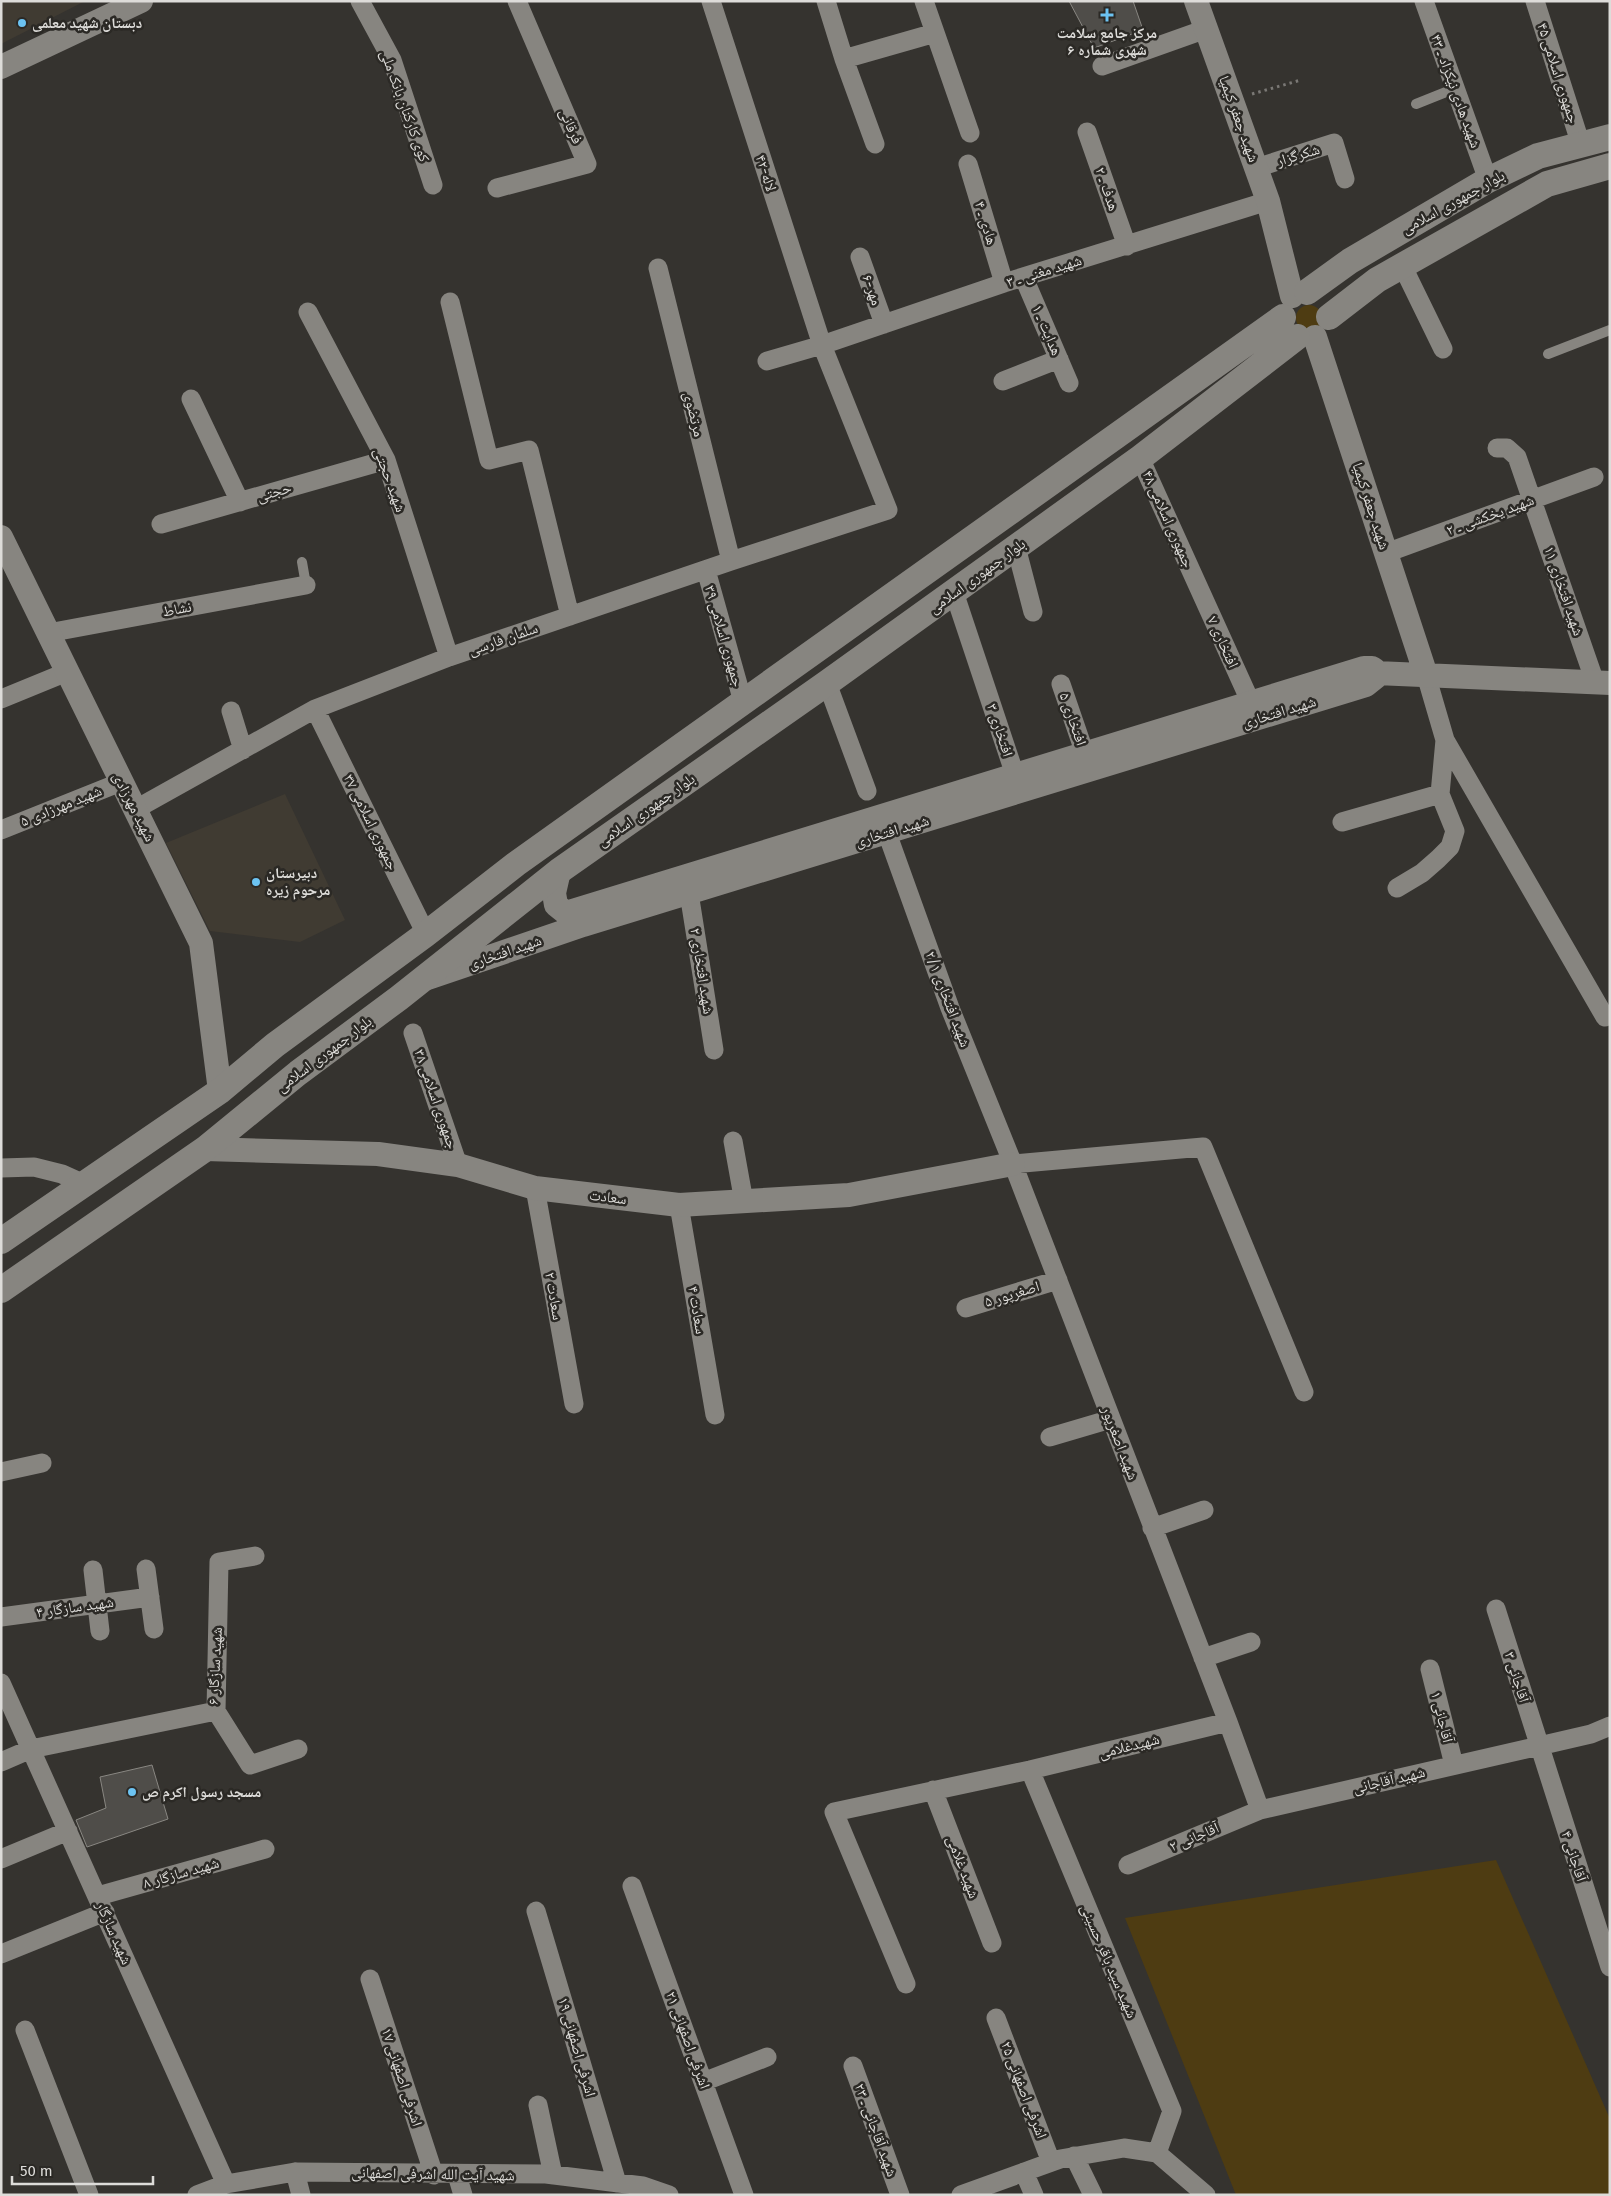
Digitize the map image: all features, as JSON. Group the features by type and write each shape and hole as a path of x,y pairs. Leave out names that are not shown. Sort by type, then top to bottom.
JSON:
{"main road":[{"name":"بلوار جمهوری اسلامی","path":"1,1290 205,1149 298,1073 559,872 827,683 1140,458 1304,316 1350,261 1488,180 1538,156 1610,137"},
{"name":"بلوار جمهوری اسلامی","path":"1,1241 220,1091 275,1045 426,934 516,864 743,702 1304,316 1366,287 1547,184 1610,166"},
{"path":"1350,261 1346,279 1354,287 1366,287"},
{"path":"334,1001 327,1012 329,1024 340,1033 352,1032"},
{"path":"275,1045 287,1044 297,1050 301,1061 298,1073"}],"street":[{"path":"1,67 142,1"},
{"name":"کوی کارکنان بانک ملی","path":"360,1 392,60 433,186"},
{"name":"فرقانی","path":"497,188 588,164 517,1"},
{"name":"لاله-۴۲","path":"710,1 822,345 888,510"},
{"path":"826,1 844,59 875,144"},
{"path":"924,1 970,133"},
{"name":"شهید جعفر کیمیا","path":"1196,1 1268,201 1304,316 1426,675"},
{"name":"شهید هادی نیکزاد ـ ۴۳","path":"1424,1 1488,180"},
{"name":"جمهوری اسلامی ۴۵","path":"1535,1 1581,145"},
{"path":"1102,66 1206,29"},
{"path":"844,59 935,33"},
{"name":"هدف ـ ۲","path":"1088,132 1127,246"},
{"name":"شکرگزار","path":"1256,168 1334,144 1345,178"},
{"name":"هادی ـ ۴","path":"968,164 1004,283"},
{"name":"شهید مغنی ـ ۳","path":"768,361 822,345 1004,283 1268,201"},
{"name":"مهر-۶","path":"860,257 884,324"},
{"path":"1402,265 1444,349"},
{"name":"مرتضوی","path":"658,268 731,561"},
{"name":"هدایت ـ ۱","path":"1024,278 1069,383"},
{"path":"450,302 489,460 529,450 570,616"},
{"name":"شهید حجتی","path":"308,312 386,460 449,657"},
{"path":"1003,381 1059,359"},
{"path":"191,399 240,502"},
{"name":"شهید افتخاری ۱۱","path":"1497,448 1507,448 1517,457 1602,682"},
{"name":"جمهوری اسلامی ۴۸","path":"1140,458 1195,580"},
{"name":"حجتی","path":"161,524 386,460"},
{"name":"شهید یخکشی ـ ۲","path":"1386,553 1594,477"},
{"name":"سلمان فارسی","path":"136,809 315,709 449,657 888,510"},
{"name":"شهید مهرزادی","path":"1,537 201,943 220,1091"},
{"path":"1016,548 1033,612"},
{"name":"جمهوری اسلامی ۳۹","path":"706,570 743,702"},
{"name":"افتخاری ۷","path":"1195,580 1251,703"},
{"name":"نشاط","path":"48,633 306,584"},
{"name":"افتخاری ۳","path":"954,592 1015,776"},
{"path":"559,872 554,893 556,905 566,913 585,916 1015,776 1364,668 1372,668 1371,679"},
{"path":"1,699 67,672"},
{"path":"1426,675 1445,740 1605,1017"},
{"name":"شهید افتخاری","path":"419,981 585,916 689,893 887,833 1371,679 1426,675 1602,682"},
{"path":"827,683 867,791"},
{"name":"افتخاری ۵","path":"1061,684 1085,754"},
{"name":"جمهوری اسلامی ۳۷","path":"315,709 426,934"},
{"path":"231,711 243,750"},
{"path":"1396,888 1422,873 1450,847 1455,831 1440,794 1445,740"},
{"name":"شهید مهرزادی ۵","path":"1,830 121,782"},
{"path":"1342,822 1440,794"},
{"name":"شهید افتخاری ۲/۱","path":"887,833 950,1008 1013,1164"},
{"name":"شهید افتخاری ۲","path":"689,893 714,1050"},
{"name":"جمهوری اسلامی ۳۸","path":"413,1033 458,1165"},
{"path":"733,1141 744,1202"},
{"path":"1013,1164 1203,1147 1304,1392"},
{"name":"سعادت","path":"205,1149 378,1154 458,1165 535,1188 679,1205 849,1195 1013,1164"},
{"name":"شهید اصغرپور","path":"1013,1164 1228,1722"},
{"path":"1,1168 34,1167 62,1174 84,1184"},
{"name":"سعادت ۲","path":"535,1188 574,1404"},
{"name":"سعادت ۴","path":"679,1205 715,1415"},
{"name":"اصغرپور ۵","path":"966,1308 1058,1280"},
{"path":"1050,1437 1110,1419"},
{"path":"1,1472 42,1463"},
{"path":"1152,1528 1204,1510"},
{"name":"شهید سازگار ۶","path":"1,1762 31,1749 216,1711 219,1562 255,1556"},
{"path":"146,1569 154,1629"},
{"path":"93,1570 100,1631"},
{"name":"شهید سازگار ۴","path":"1,1618 150,1597"},
{"name":"آقاجانی ۳","path":"1496,1609 1538,1745"},
{"path":"1202,1658 1251,1642"},
{"name":"آقاجانی ۱","path":"1430,1669 1454,1765"},
{"name":"شهید سازگار","path":"1,1683 226,2184"},
{"path":"216,1711 250,1765 298,1749"},
{"path":"1228,1722 1260,1810"},
{"name":"شهیدغلامی","path":"906,1984 834,1812 1030,1770 1228,1722"},
{"name":"شهید آقاجانی","path":"1260,1810 1591,1734 1610,1726"},
{"name":"آقاجانی ۴","path":"1538,1745 1610,1967"},
{"name":"شهید سید باقر حسینی","path":"1030,1770 1172,2111 1157,2153"},
{"name":"شهید غلامی","path":"933,1790 992,1943"},
{"name":"آقاجانی ۲","path":"1128,1865 1260,1810"},
{"path":"1,1859 68,1831"},
{"name":"شهید سازگار ۸","path":"1,1954 101,1904 265,1849"},
{"name":"اشرفی اصفهانی ۲۱","path":"632,1886 744,2195"},
{"name":"اشرفی اصفهانی ۱۹","path":"536,1910 609,2186"},
{"name":"اشرفی اصفهانی ۱۷","path":"370,1979 434,2174"},
{"name":"اشرفی اصفهانی ۲۵","path":"996,2018 1052,2162"},
{"path":"25,2030 89,2195"},
{"path":"703,2082 767,2056"},
{"name":"شهید آقاجانی ـ ۲۳","path":"853,2066 900,2195"},
{"path":"538,2105 553,2175"},
{"path":"961,2195 1052,2162 1074,2156 1124,2148 1157,2153 1206,2195"},
{"path":"1074,2156 1093,2195"},
{"path":"295,2172 301,2195"},
{"name":"شهید آیت الله اشرفی اصفهانی","path":"197,2195 226,2184 295,2172 553,2175 609,2186 643,2186 669,2195"},
{"path":"1024,2172 1034,2195"},
{"path":"457,2175 463,2195"}],"lane":[{"path":"1416,104 1456,88"},
{"path":"1548,354 1610,330"},
{"path":"302,562 306,584"}],"path":[{"path":"1232,99 1301,80"}],"shaded area":[{"name":"دبستان شهید معلمی","path":"1,1 85,1 1,44"},
{"path":"1309,305 1318,309 1322,318 1318,327 1309,331 1300,327 1296,318 1300,309"},
{"name":"دبیرستان مرحوم زیره","path":"285,794 345,920 300,942 210,931 166,843"},
{"path":"1496,1860 1610,2119 1610,2195 1236,2195 1125,1918"}],"building":[{"name":"مرکز جامع سلامت شهری شماره ۶","path":"1069,1 1133,1 1143,30 1094,48"},
{"name":"مسجد رسول اکرم ص","path":"152,1765 168,1819 87,1847 76,1820 106,1808 100,1777"}],"place":[{"name":"مرکز جامع سلامت شهری شماره ۶","path":"1107,15"},
{"name":"دبستان شهید معلمی","path":"22,23"},
{"name":"دبیرستان مرحوم زیره","path":"256,882"},
{"name":"مسجد رسول اکرم ص","path":"132,1792"}]}
